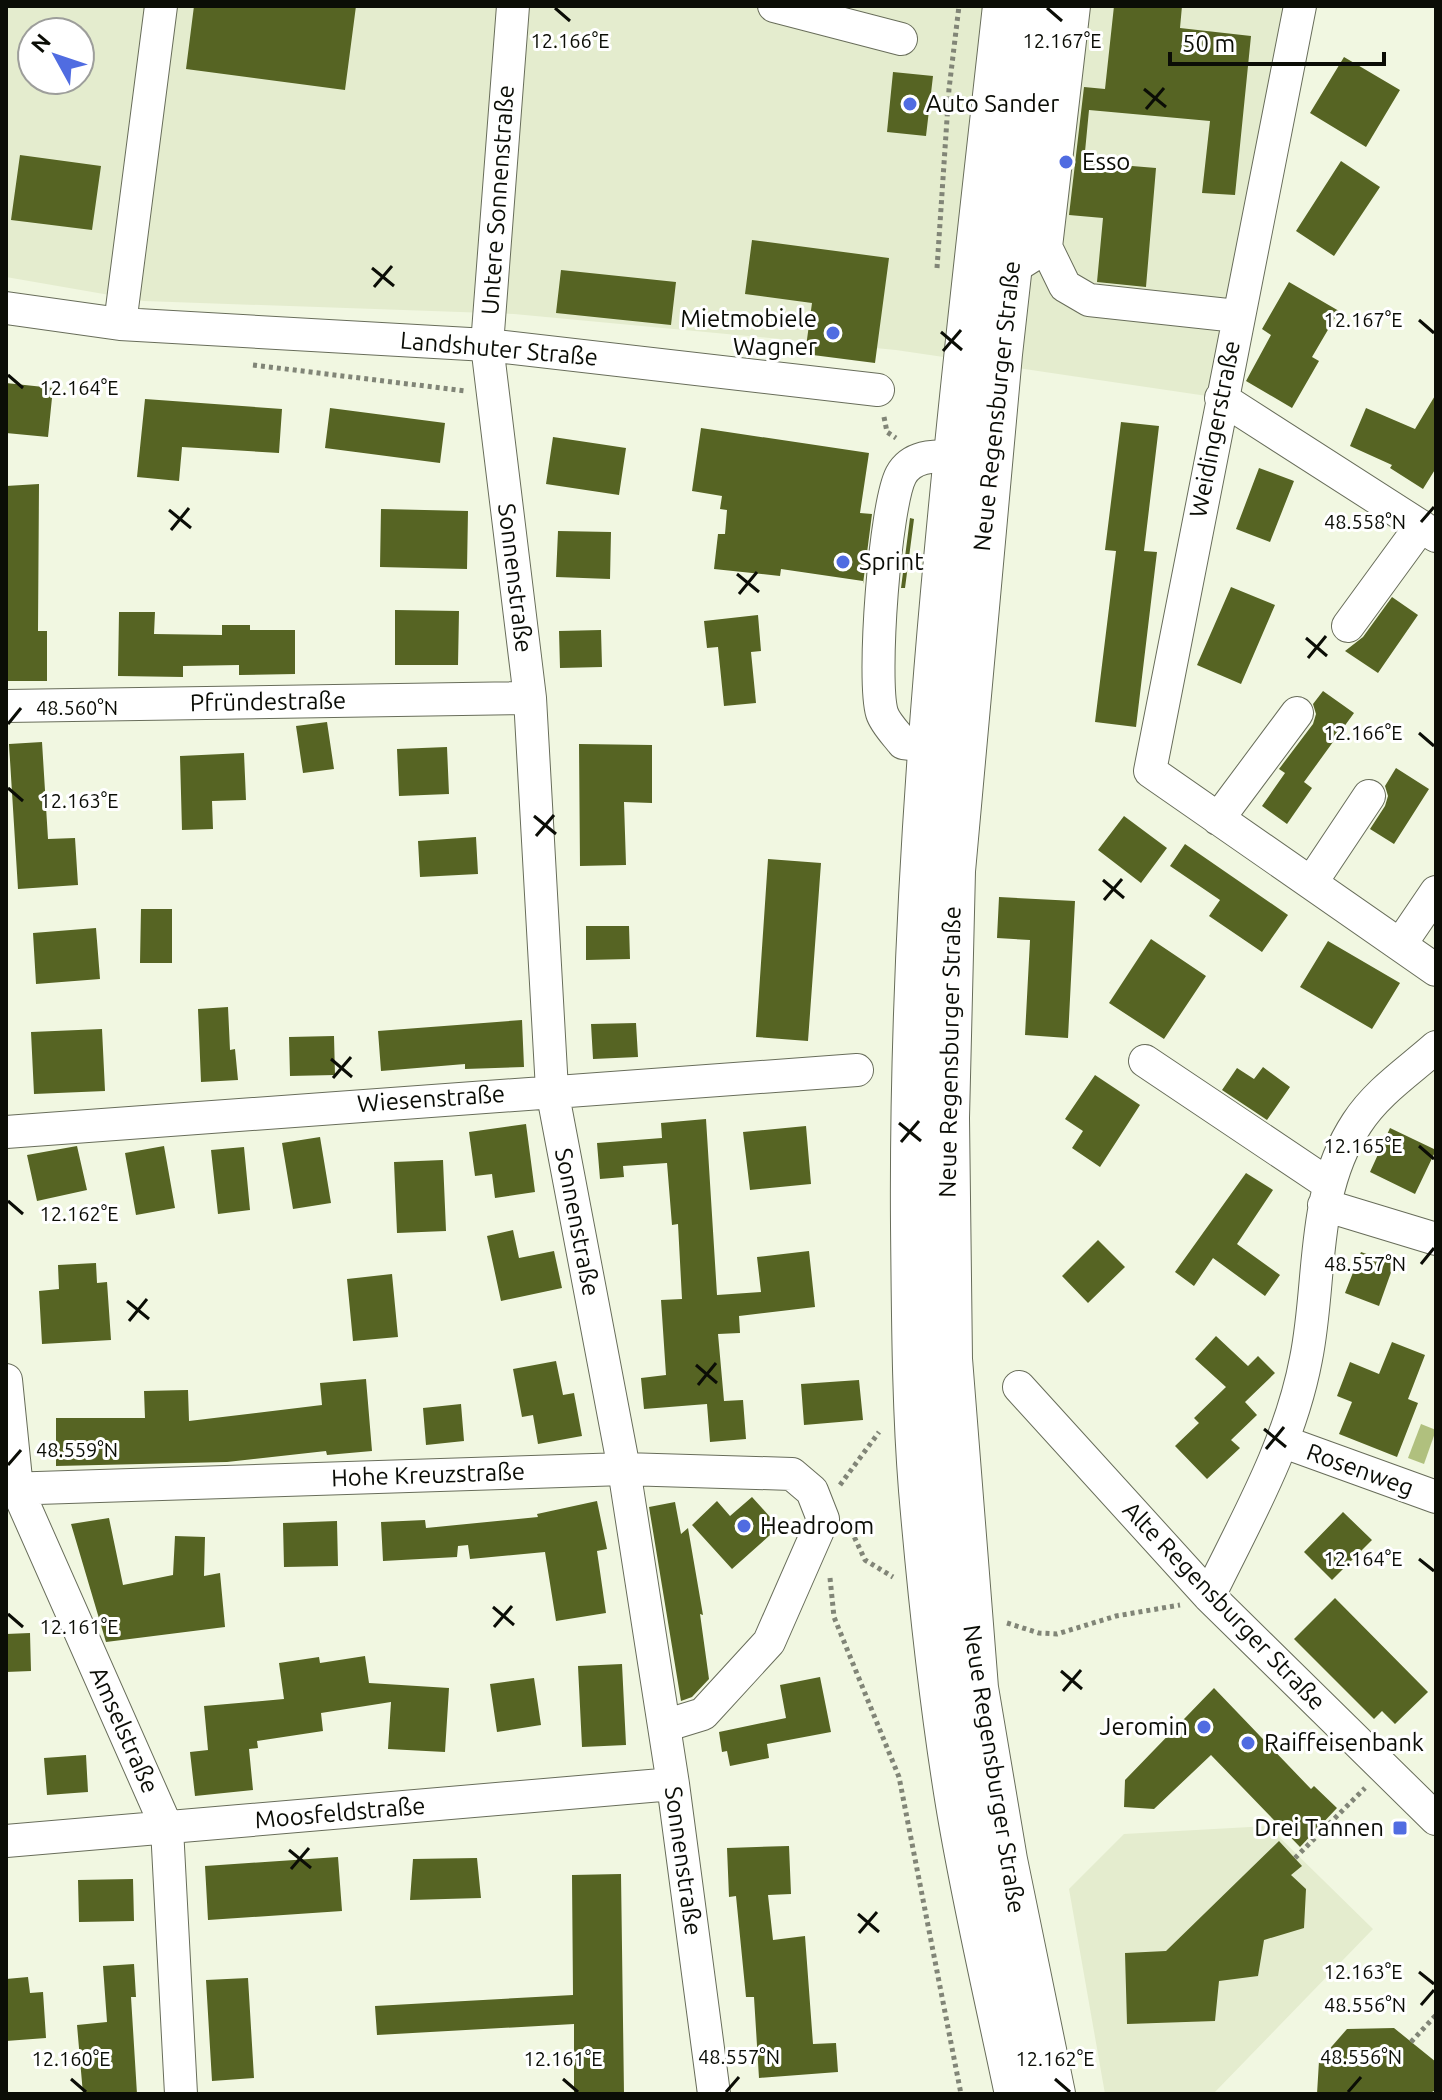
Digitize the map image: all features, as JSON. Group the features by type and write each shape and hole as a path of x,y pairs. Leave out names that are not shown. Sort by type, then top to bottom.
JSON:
{"highway":[{"name":"Neue Regensburger Straße","path":"1005,6 939,456 912,1104 914,1345 921,1485 933,1618 959,1806 1017,2094"},
{"name":"Neue Regensburger Straße","path":"1039,6 1028,258 953,871 947,1118 950,1359 976,1688 1005,1860 1053,2094"}],"street":[{"path":"120,324 161,6"},
{"name":"Untere Sonnenstraße","path":"487,345 513,6"},
{"path":"774,6 901,39"},
{"path":"1074,6 1028,258 1089,300 1237,316"},
{"name":"Weidingerstraße","path":"1300,6 1150,771 1436,970"},
{"name":"Landshuter Straße","path":"6,308 120,324 487,345 878,390"},
{"name":"Sonnenstraße","path":"487,345 530,698 552,1090 624,1469 673,1784 714,2094"},
{"path":"1221,398 1429,531 1348,626"},
{"path":"929,746 903,743 882,715 877,643 893,505 901,474 939,456"},
{"name":"Pfründestraße","path":"6,706 530,698"},
{"path":"1218,819 1297,713"},
{"path":"1311,883 1369,796"},
{"path":"1400,945 1436,892"},
{"path":"1209,1596 1284,1442 1306,1359 1326,1194 1357,1123 1393,1083 1436,1047"},
{"path":"1145,1061 1326,1194 1436,1239"},
{"name":"Wiesenstraße","path":"6,1132 857,1070"},
{"name":"Amselstraße","path":"6,1380 11,1489 167,1828 181,2094"},
{"name":"Alte Regensburger Straße","path":"1019,1387 1209,1596 1436,1819"},
{"name":"Rosenweg","path":"1284,1442 1436,1497"},
{"name":"Hohe Kreuzstraße","path":"11,1489 624,1469 792,1474 812,1491 835,1519"},
{"path":"664,1726 703,1714 769,1642 835,1519"},
{"name":"Moosfeldstraße","path":"6,1841 673,1784"}],"path":[{"path":"878,390 887,432 939,456"},
{"path":"835,1519 865,1560 899,1581"},
{"path":"829,1575 834,1617 899,1777 961,2094"},
{"path":"1006,1623 1039,1633 1057,1634 1116,1616 1161,1610 1209,1596"},
{"path":"1295,1858 1384,1769"},
{"path":"1411,2042 1436,2015"}],"shaded area":[{"path":"6,6 1291,6 1207,396 896,350 514,314 144,301 6,277"},
{"path":"1421,1424 1436,1430 1424,1464 1408,1458"},
{"path":"1268,1826 1373,1929 1215,2092 1105,2094 1069,1889 1124,1834"}],"building":[{"path":"194,6 356,6 345,90 186,69"},
{"path":"1114,6 1182,6 1180,28 1251,36 1235,195 1202,193 1210,121 1089,110 1084,162 1156,168 1146,287 1097,282 1103,218 1069,215 1084,87 1105,89"},
{"path":"1344,57 1400,90 1366,147 1310,113"},
{"name":"Auto Sander","path":"893,72 933,76 926,136 887,132"},
{"path":"20,155 101,166 92,230 11,220"},
{"path":"1341,161 1380,187 1334,256 1296,231"},
{"path":"752,240 889,258 875,363 805,354 812,303 745,294"},
{"path":"561,270 676,282 671,325 556,313"},
{"path":"1289,282 1339,311 1312,357 1319,361 1292,408 1246,381 1271,335 1262,329"},
{"path":"6,383 53,388 48,437 6,433"},
{"path":"1436,394 1436,468 1423,489 1390,468 1392,465 1350,446 1366,408 1415,429"},
{"path":"145,399 282,409 279,453 182,447 179,481 137,477"},
{"path":"330,408 445,423 440,463 325,448"},
{"path":"1121,422 1159,426 1144,551 1157,552 1136,727 1095,722 1116,551 1105,550"},
{"path":"701,428 869,453 860,513 872,514 863,584 863,581 781,569 780,576 714,569 718,534 725,534 727,510 720,509 722,496 692,491"},
{"path":"553,437 626,448 619,495 546,484"},
{"path":"1259,468 1294,481 1270,542 1236,529"},
{"path":"39,484 38,631 47,631 47,681 6,681 6,486"},
{"path":"381,509 468,511 467,569 380,567"},
{"path":"910,518 914,519 905,588 901,588"},
{"path":"558,531 611,532 610,579 556,577"},
{"path":"1231,587 1275,605 1241,684 1197,665"},
{"path":"1392,597 1418,615 1378,673 1345,651 1363,637"},
{"path":"395,610 459,611 458,665 395,665"},
{"path":"119,612 155,612 154,634 222,635 222,625 250,625 250,630 295,630 295,674 239,675 239,665 183,666 183,677 118,676"},
{"path":"758,615 761,651 751,652 756,703 724,706 718,647 707,648 704,621"},
{"path":"601,630 602,667 560,668 559,631"},
{"path":"1323,691 1354,713 1304,782 1312,788 1287,824 1262,806 1285,773 1279,769 1313,724 1316,714 1313,704"},
{"path":"327,722 334,769 303,773 296,726"},
{"path":"42,742 48,839 75,838 78,885 18,889 9,744"},
{"path":"579,744 652,745 652,803 624,802 626,865 580,866"},
{"path":"447,747 449,794 399,796 397,749"},
{"path":"244,753 246,800 212,801 213,829 182,830 180,756"},
{"path":"1396,768 1429,789 1394,844 1370,829 1385,806 1388,796 1385,786"},
{"path":"1124,816 1167,848 1141,883 1098,850"},
{"path":"476,837 478,874 420,877 418,841"},
{"path":"1185,844 1288,915 1262,952 1209,916 1220,900 1170,866"},
{"path":"768,859 821,863 808,1041 756,1037"},
{"path":"999,897 1075,901 1068,1038 1025,1035 1030,940 997,938"},
{"path":"141,909 172,909 172,963 140,963"},
{"path":"586,926 629,926 630,959 586,960"},
{"path":"96,928 100,979 36,984 33,933"},
{"path":"1151,939 1206,976 1164,1039 1109,1003"},
{"path":"1328,941 1400,983 1372,1029 1300,987"},
{"path":"228,1007 230,1050 235,1049 238,1080 201,1082 198,1009"},
{"path":"522,1020 524,1067 465,1069 465,1064 381,1071 378,1031"},
{"path":"636,1023 638,1057 593,1059 591,1024"},
{"path":"102,1029 105,1091 34,1094 31,1032"},
{"path":"334,1036 335,1075 290,1076 289,1037"},
{"path":"1263,1067 1290,1087 1267,1120 1222,1090 1237,1068 1254,1079"},
{"path":"1095,1075 1140,1105 1100,1167 1072,1148 1083,1131 1065,1119"},
{"path":"706,1119 717,1295 761,1292 757,1257 809,1251 815,1307 739,1316 740,1333 718,1334 724,1401 743,1400 746,1439 710,1442 707,1404 644,1409 641,1378 666,1375 661,1300 682,1299 678,1224 672,1225 667,1163 623,1166 624,1177 600,1179 597,1143 662,1138 661,1123"},
{"path":"526,1124 535,1192 495,1198 492,1174 475,1176 469,1132"},
{"path":"806,1126 811,1184 750,1190 743,1132"},
{"path":"1390,1128 1436,1150 1415,1194 1370,1172"},
{"path":"320,1137 331,1203 293,1209 282,1143"},
{"path":"77,1146 87,1190 37,1201 27,1155"},
{"path":"164,1146 175,1208 136,1215 125,1153"},
{"path":"244,1147 250,1210 218,1214 211,1150"},
{"path":"443,1160 446,1231 397,1233 394,1162"},
{"path":"1246,1173 1273,1190 1237,1244 1280,1275 1265,1296 1213,1258 1194,1286 1175,1272"},
{"path":"513,1230 519,1258 554,1251 562,1288 501,1301 487,1236"},
{"path":"1098,1240 1125,1267 1088,1303 1062,1276"},
{"path":"1361,1252 1394,1264 1379,1306 1345,1293"},
{"path":"96,1263 97,1283 107,1282 111,1340 42,1344 39,1291 59,1289 58,1265"},
{"path":"392,1274 398,1337 353,1341 347,1279"},
{"path":"1216,1336 1248,1366 1258,1356 1275,1373 1245,1402 1257,1415 1231,1440 1240,1448 1207,1479 1175,1446 1199,1423 1194,1418 1226,1387 1195,1359"},
{"path":"1392,1342 1425,1355 1408,1399 1418,1403 1397,1457 1339,1434 1352,1402 1337,1396 1350,1362 1379,1374"},
{"path":"556,1361 563,1395 574,1393 582,1436 538,1444 533,1415 522,1417 513,1369"},
{"path":"366,1379 372,1451 327,1455 326,1451 227,1462 56,1466 56,1418 145,1418 144,1391 188,1390 189,1421 322,1405 320,1383"},
{"path":"859,1380 863,1420 804,1425 801,1384"},
{"path":"461,1404 464,1441 426,1445 423,1408"},
{"path":"752,1497 779,1527 732,1569 692,1525 717,1501 730,1516"},
{"path":"597,1501 607,1549 597,1551 606,1613 556,1621 545,1552 470,1559 468,1545 458,1546 457,1557 383,1561 381,1522 425,1520 426,1528 538,1517 537,1514"},
{"path":"675,1502 681,1534 688,1528 703,1615 700,1614 709,1679 692,1697 681,1701 649,1507"},
{"path":"1343,1512 1372,1540 1332,1580 1304,1552"},
{"path":"109,1518 123,1585 173,1575 175,1536 205,1537 204,1576 220,1573 225,1627 106,1642 71,1524"},
{"path":"337,1521 338,1566 284,1567 283,1523"},
{"path":"1335,1598 1428,1692 1395,1724 1382,1711 1374,1719 1294,1639"},
{"path":"30,1633 31,1671 6,1672 6,1634"},
{"path":"365,1656 369,1683 449,1688 445,1752 388,1749 391,1702 321,1713 323,1731 257,1741 258,1748 249,1749 253,1790 195,1796 190,1752 208,1750 204,1706 284,1699 279,1663 319,1657 320,1663"},
{"path":"622,1664 626,1745 582,1747 578,1666"},
{"path":"820,1677 831,1732 767,1744 769,1758 730,1766 727,1751 722,1752 719,1732 786,1718 780,1685"},
{"path":"534,1678 541,1725 497,1732 490,1684"},
{"path":"1214,1688 1311,1789 1314,1786 1337,1808 1300,1847 1211,1755 1154,1809 1124,1807 1125,1780"},
{"path":"86,1755 88,1792 47,1795 44,1758"},
{"path":"1279,1841 1302,1866 1291,1875 1306,1889 1304,1928 1264,1940 1258,1976 1219,1981 1215,2021 1127,2024 1125,1953 1166,1951"},
{"path":"789,1846 791,1894 768,1895 773,1940 805,1936 813,2044 836,2043 838,2072 759,2078 754,1997 746,1997 736,1896 729,1897 727,1848"},
{"path":"338,1857 342,1911 208,1920 205,1866"},
{"path":"477,1858 481,1898 410,1900 413,1859"},
{"path":"621,1874 624,2094 574,2094 574,2024 377,2035 375,2006 573,1995 572,1875"},
{"path":"133,1879 134,1921 79,1922 78,1880"},
{"path":"134,1964 136,1997 131,1997 137,2094 83,2094 77,2025 107,2022 103,1966"},
{"path":"28,1977 30,1993 43,1992 46,2038 6,2041 6,1979"},
{"path":"248,1978 254,2078 212,2081 206,1980"},
{"path":"1394,2028 1436,2062 1436,2090 1428,2094 1317,2094 1319,2061 1347,2029"}],"place":[{"name":"Auto Sander","path":"910,104"},
{"name":"Esso","path":"1066,162"},
{"name":"Mietmobiele Wagner","path":"833,333"},
{"name":"Sprint","path":"843,562"},
{"name":"Headroom","path":"744,1526"},
{"name":"Jeromin","path":"1204,1727"},
{"name":"Raiffeisenbank","path":"1248,1743"},
{"name":"Drei Tannen","path":"1400,1828"}]}
